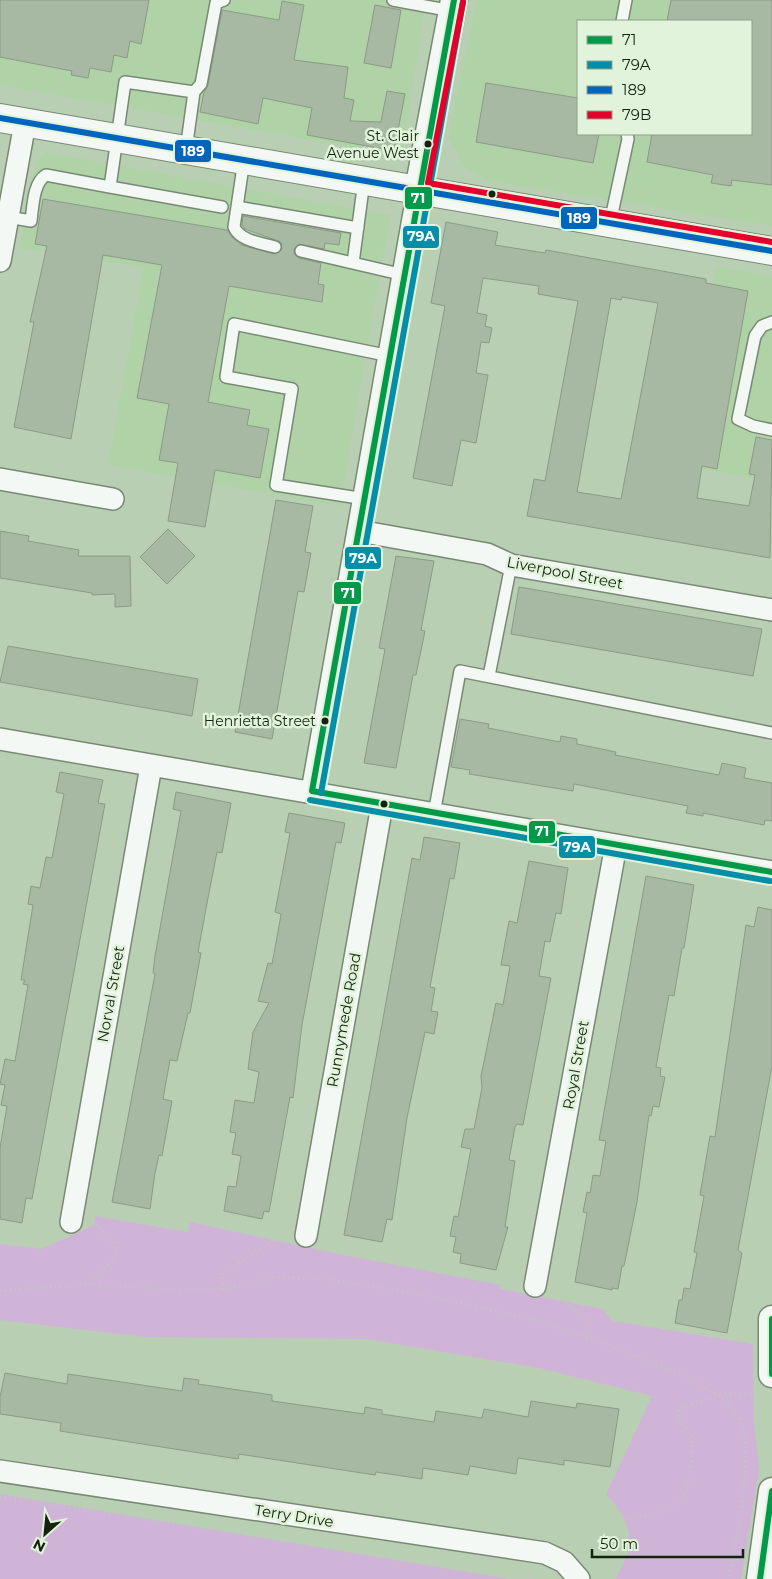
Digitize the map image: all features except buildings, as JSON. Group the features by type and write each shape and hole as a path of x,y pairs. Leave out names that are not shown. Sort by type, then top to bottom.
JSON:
{"main road":[{"path":"12,121 772,251"}],"street":[{"path":"312,791 418,190 453,6"},
{"path":"0,260 8,217 12,121"},
{"path":"0,479 114,499"},
{"name":"Liverpool Street","path":"359,532 487,554 511,565 772,610"},
{"path":"0,738 151,766 312,791 772,872"},
{"name":"Norval Street","path":"80,1219 151,766"},
{"name":"Runnymede Road","path":"300,1238 382,804"},
{"name":"Royal Street","path":"544,1288 616,845"},
{"path":"768,1384 772,1319"},
{"name":"Terry Drive","path":"0,1471 545,1553 564,1562 579,1579"},
{"path":"760,1579 772,1491"}],"lane":[{"path":"186,150 194,92 201,84 216,3 224,0"},
{"path":"393,0 453,6"},
{"path":"622,20 626,0"},
{"path":"110,187 125,82 194,92"},
{"path":"610,222 628,139 626,135"},
{"path":"244,160 234,227 237,234 259,237 275,247"},
{"path":"8,217 31,221 38,184 40,178 46,175 222,207"},
{"path":"353,262 364,180"},
{"path":"238,207 321,224 358,228"},
{"path":"301,251 317,248 353,262 404,274"},
{"path":"772,322 762,326 755,336 738,419 753,426 772,430"},
{"path":"365,499 276,486 292,389 226,377 234,324 390,356"},
{"path":"489,676 511,565"},
{"path":"434,814 460,671 772,733"}],"path":[{"path":"80,1219 115,1245 118,1250 114,1260 100,1272 92,1284"},
{"path":"223,1288 222,1274 235,1263 276,1239 300,1238"},
{"path":"0,1291 92,1284 173,1290 223,1288 277,1277 344,1281 426,1295 538,1321 593,1339 684,1376 717,1394 734,1411 746,1439 741,1513 728,1579"},
{"path":"544,1288 586,1322 592,1332 593,1339"},
{"path":"564,1562 623,1520 656,1514 678,1501 686,1492 692,1458 692,1438 678,1418 680,1409 717,1394 768,1384"},
{"path":"0,1497 533,1579"}],"shaded area":[{"path":"0,0 426,0 402,156 0,85"},
{"path":"477,0 772,0 772,226 490,181 465,168 448,137"},
{"path":"45,152 390,215 340,506 108,465 144,267 20,248 36,162"},
{"path":"716,266 772,277 772,482 678,464"},
{"path":"95,1216 188,1232 190,1222 333,1253 501,1285 500,1289 603,1309 613,1321 753,1344 754,1422 759,1470 741,1579 616,1579 626,1558 630,1540 622,1515 606,1494 652,1396 539,1368 366,1339 145,1337 0,1320 0,1244 41,1249 94,1225"},
{"path":"0,1494 503,1578 507,1579 0,1579"}],"transit line":[{"name":"71","path":"312,791 454,0"},
{"name":"79A","path":"321,793 463,2"},
{"name":"79B","path":"463,2 428,183 772,242"},
{"name":"189","path":"0,118 772,251"},
{"name":"71","path":"312,791 772,872"},
{"name":"79A","path":"310,800 770,881"},
{"name":"71","path":"772,1319 772,1374"},
{"name":"71","path":"760,1579 772,1491"}],"place":[{"name":"St. Clair Avenue West","path":"428,144"},
{"name":"Henrietta Street","path":"325,721"}]}
